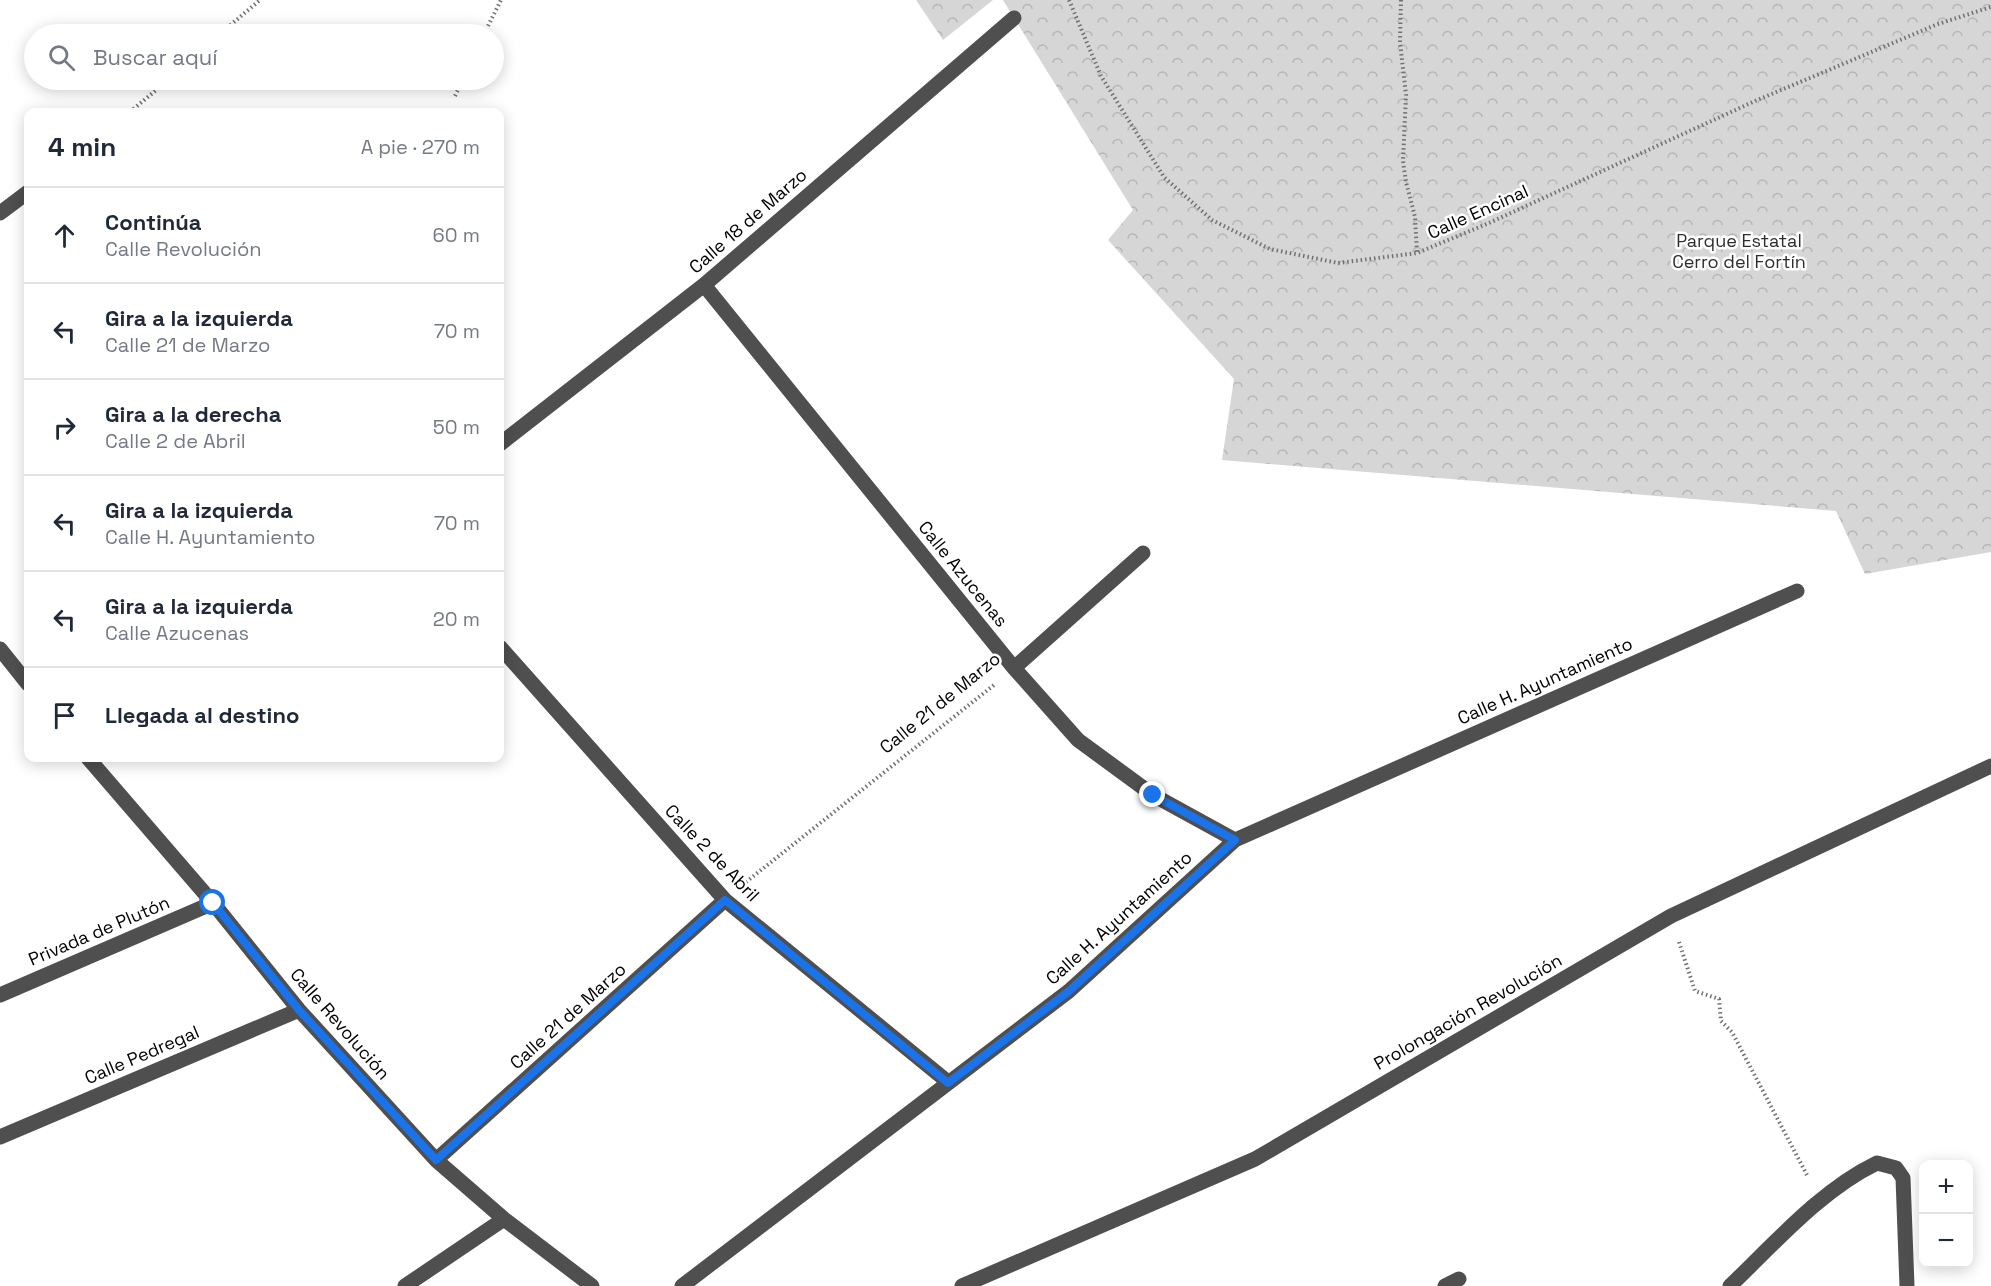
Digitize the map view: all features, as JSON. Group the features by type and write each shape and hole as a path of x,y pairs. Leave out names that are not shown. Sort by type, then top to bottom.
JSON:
{"street":[{"name":"Calle 18 de Marzo","path":"504,441 704,285 1014,18"},
{"path":"0,213 24,195"},
{"name":"Calle Azucenas","path":"704,285 1014,668 1078,740 1153,795 1235,840"},
{"name":"Calle 21 de Marzo","path":"1014,668 1143,553"},
{"name":"Calle H. Ayuntamiento","path":"682,1286 1069,991 1235,840 1797,591"},
{"path":"0,649 24,679"},
{"name":"Calle 2 de Abril","path":"504,651 725,900 948,1083"},
{"name":"Calle Revolución","path":"99,762 299,1010 436,1160 504,1219 592,1286"},
{"name":"Prolongación Revolución","path":"962,1286 1255,1159 1671,916 1991,766"},
{"name":"Calle 21 de Marzo","path":"436,1160 725,900"},
{"name":"Privada de Plutón","path":"0,995 213,903"},
{"name":"Calle Pedregal","path":"0,1137 299,1010"},
{"path":"1730,1286 1820,1201 1857,1173 1877,1163 1896,1168 1903,1178 1906,1286"},
{"path":"405,1286 504,1219"}],"path":[{"path":"232,24 260,0"},
{"path":"489,24 501,0"},
{"name":"Calle Encinal","path":"1069,0 1101,76 1164,177 1212,220 1270,249 1338,263 1418,253 1489,223 1755,100 1938,24 1991,7"},
{"path":"1401,0 1400,42 1406,95 1403,161 1415,217 1418,253"},
{"path":"135,108 156,90"},
{"path":"455,96 458,90"},
{"name":"Calle 21 de Marzo","path":"755,875 1014,668"},
{"path":"1688,969 1695,991 1719,999 1721,1021 1732,1032 1820,1201"}],"green space":[{"path":"916,0 993,0 943,40"},
{"name":"Parque Estatal Cerro del Fortín","path":"1003,0 1991,0 1991,552 1865,574 1836,511 1222,460 1234,379 1108,240 1133,210"}],"route":[{"path":"213,903 299,1010 436,1160 725,900 948,1083 1069,991 1235,840 1153,795"}]}
